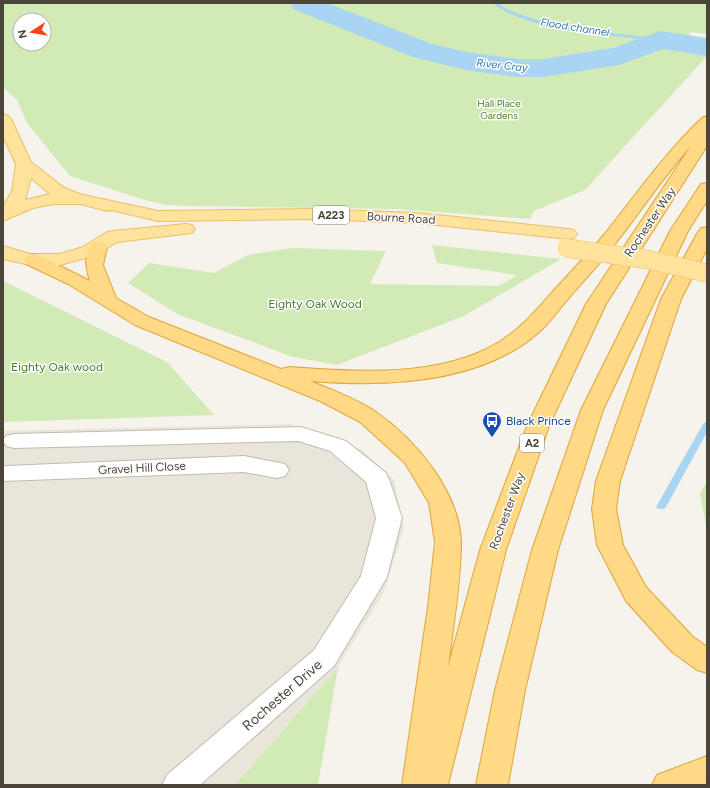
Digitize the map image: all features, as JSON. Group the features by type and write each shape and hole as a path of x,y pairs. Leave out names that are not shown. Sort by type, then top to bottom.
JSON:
{"highway":[{"path":"268,371 338,377 402,375 453,367 504,347 531,329 608,241 685,141 707,121"},
{"name":"Rochester Way","path":"432,785 493,550 538,426 596,304 707,134"},
{"path":"492,785 510,690 545,550 592,410 679,231 707,188"},
{"path":"707,232 671,299 608,481 604,509 610,545 636,594 682,644 707,662"},
{"path":"105,242 94,265 107,301"},
{"path":"33,260 75,280 107,301 142,321 328,396 368,417 414,458 441,503 448,542 442,607 418,785"},
{"path":"668,785 707,769"}],"main road":[{"path":"3,119 24,164 57,191 76,198"},
{"path":"4,215 17,202 22,190 24,164"},
{"path":"4,215 34,202 55,198 76,198 94,201 107,206 115,212 119,220 118,229 105,242"},
{"name":"Bourne Road","path":"94,201 158,216 311,214 418,218 567,241 707,273"},
{"name":"Bourne Road","path":"3,252 19,258 33,260 68,258 105,242 167,230 264,228 399,231 527,243 567,241 654,247 707,258"}],"street":[{"name":"Gravel Hill Close","path":"266,434 8,442 4,474 244,464 277,470"},
{"name":"Rochester Drive","path":"178,785 324,658 374,577 389,518 377,479 338,446 301,434 266,434"}],"shaded area":[{"path":"291,424 362,450 394,480 404,528 384,592 338,667 235,785 3,785 3,431"}],"green space":[{"name":"Hall Place Gardens","path":"3,3 707,3 707,34 691,32 687,37 660,47 707,53 707,56 585,190 534,211 530,219 395,209 166,205 145,200 70,176 27,123 17,100 3,87"},
{"name":"Eighty Oak Wood","path":"432,245 561,259 464,316 337,365 293,357 177,314 128,283 149,263 214,273 248,255 291,248 386,251 370,284 499,286 517,275 437,263"},
{"name":"Eighty Oak wood","path":"3,281 167,362 214,415 3,422"},
{"path":"707,481 707,530 700,494"},
{"path":"338,667 318,785 235,785"}],"waterway":[{"name":"River Cray","path":"303,3 423,51 466,61 518,68 543,68 619,56 660,40 707,47"},
{"name":"Flood channel","path":"494,3 509,12 550,25 597,33 660,40"},
{"path":"661,507 707,424"}],"place":[{"name":"Black Prince","path":"492,438"}]}
